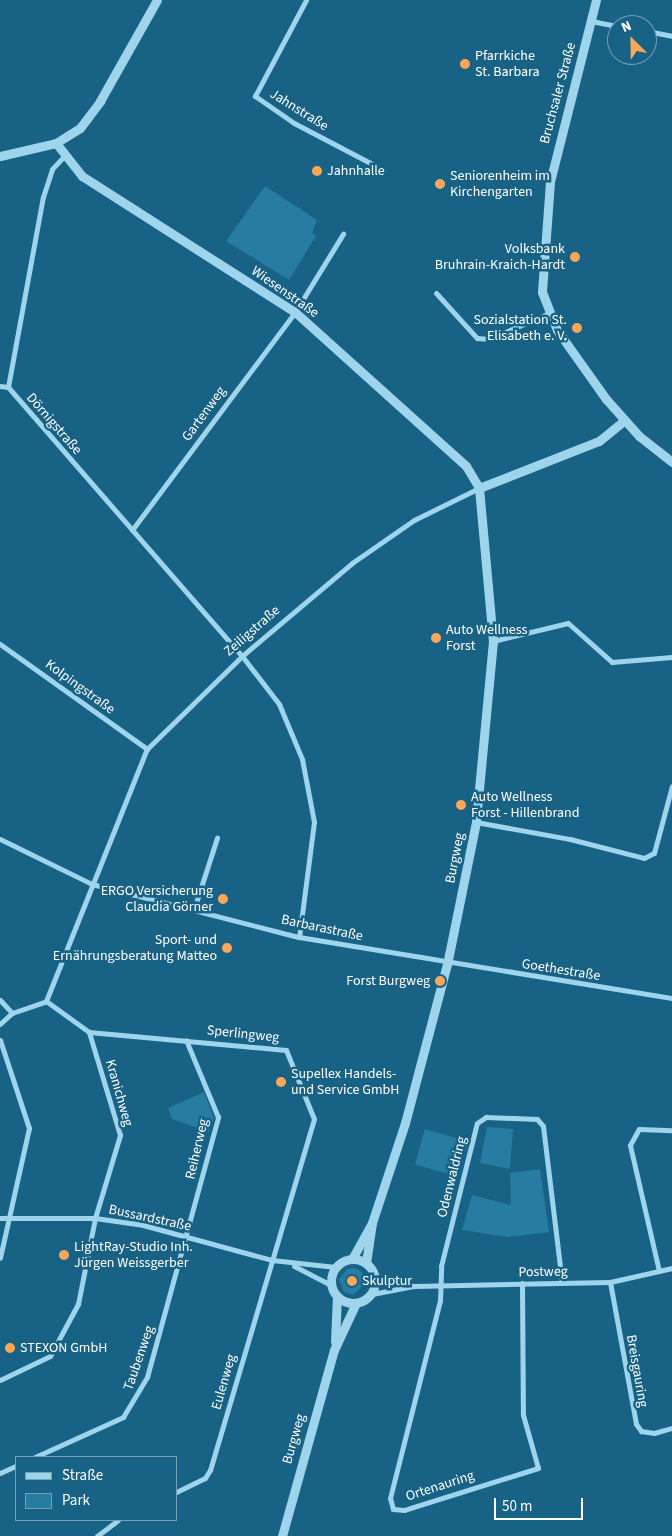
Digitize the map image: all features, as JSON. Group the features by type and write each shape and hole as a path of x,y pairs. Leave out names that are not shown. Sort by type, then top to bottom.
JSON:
{"street":[{"path":"0,156 56,143 90,117 157,0"},
{"name":"Jahnstraße","path":"306,0 256,96 294,123 374,165"},
{"name":"Bruchsaler Straße","path":"596,0 550,182 540,269 549,313 624,421 672,462"},
{"path":"591,21 607,24"},
{"path":"657,34 672,36"},
{"name":"Wiesenstraße","path":"56,143 64,156 82,176 295,312 466,466 479,488"},
{"name":"Dörnigstraße","path":"64,156 52,169 42,197 8,387 242,656 279,704 302,759 314,822 299,937"},
{"name":"Gartenweg","path":"132,530 295,312 343,234"},
{"path":"436,293 477,338 489,339 549,313"},
{"path":"0,386 8,387"},
{"name":"Zeiligstraße","path":"46,1001 147,749 242,656 352,563 414,520 479,488 599,441 624,421"},
{"name":"Burgweg","path":"366,1263 372,1223 405,1123 447,964 476,822 493,640 479,488"},
{"path":"493,640 568,623 612,662 672,657"},
{"name":"Kolpingstraße","path":"0,644 147,749"},
{"path":"476,822 570,839 644,858 654,853 672,786"},
{"path":"194,909 217,838"},
{"name":"Barbarastraße","path":"0,840 92,884 299,937 447,964"},
{"name":"Goethestraße","path":"447,964 672,998"},
{"path":"0,1000 12,1013"},
{"path":"0,1024 12,1013 46,1001 89,1032"},
{"name":"Sperlingweg","path":"89,1032 286,1050 314,1119 272,1260"},
{"name":"Kranichweg","path":"0,1380 50,1356 78,1304 95,1218 120,1135 89,1032"},
{"path":"0,1040 29,1128 0,1258"},
{"name":"Reiherweg","path":"186,1040 218,1117 187,1237"},
{"name":"Odenwaldring","path":"442,1284 441,1266 477,1123 486,1117 537,1119 543,1126 562,1283"},
{"path":"659,1271 630,1145 632,1135 639,1129 672,1130"},
{"name":"Bussardstraße","path":"0,1218 95,1218 187,1237 272,1260 292,1264 336,1267"},
{"name":"Burgweg","path":"352,1259 372,1223"},
{"name":"Taubenweg","path":"37,1456 123,1417 132,1408 147,1377 187,1237"},
{"path":"331,1285 336,1267 352,1259 366,1263 375,1278 372,1294 356,1303 337,1297"},
{"name":"Eulenweg","path":"178,1491 205,1478 210,1470 272,1260"},
{"name":"Bussardstraße","path":"292,1264 331,1285"},
{"name":"Postweg","path":"372,1294 414,1286 442,1284 610,1282 672,1268"},
{"name":"Postweg","path":"375,1278 414,1286"},
{"name":"Breisgauring","path":"610,1282 636,1424 641,1431 654,1433 672,1428"},
{"name":"Ortenauring","path":"442,1284 390,1498 398,1511 538,1468 522,1415 522,1283"},
{"name":"Burgweg","path":"331,1285 337,1297 334,1350"},
{"name":"Burgweg","path":"282,1536 334,1350 356,1303"},
{"path":"0,1473 15,1466"},
{"path":"97,1536 117,1521"}],"green space":[{"path":"265,186 317,220 312,233 316,236 289,280 226,241"},
{"path":"204,1092 214,1118 209,1132 172,1119 168,1108"},
{"path":"487,1127 513,1129 510,1169 480,1163"},
{"path":"425,1129 468,1141 458,1177 415,1165"},
{"path":"540,1169 549,1232 507,1237 462,1230 472,1195 511,1205 510,1173"},
{"path":"355,1268 362,1272 366,1283 353,1295 344,1292 339,1279 347,1269"}],"place":[{"name":"Pfarrkiche St. Barbara","path":"465,64"},
{"name":"Jahnhalle","path":"317,171"},
{"name":"Seniorenheim im Kirchengarten","path":"440,184"},
{"name":"Volksbank Bruhrain-Kraich-Hardt","path":"575,257"},
{"name":"Sozialstation St. Elisabeth e. V.","path":"577,328"},
{"name":"Auto Wellness Forst","path":"436,638"},
{"name":"Auto Wellness Forst - Hillenbrand","path":"461,805"},
{"name":"ERGO Versicherung Claudia Görner","path":"223,899"},
{"name":"Sport- und Ernährungsberatung Matteo","path":"227,948"},
{"name":"Forst Burgweg","path":"440,981"},
{"name":"Supellex Handels- und Service GmbH","path":"281,1082"},
{"name":"LightRay-Studio Inh. Jürgen Weissgerber","path":"64,1255"},
{"name":"Skulptur","path":"352,1281"},
{"name":"STEXON GmbH","path":"10,1348"}]}
